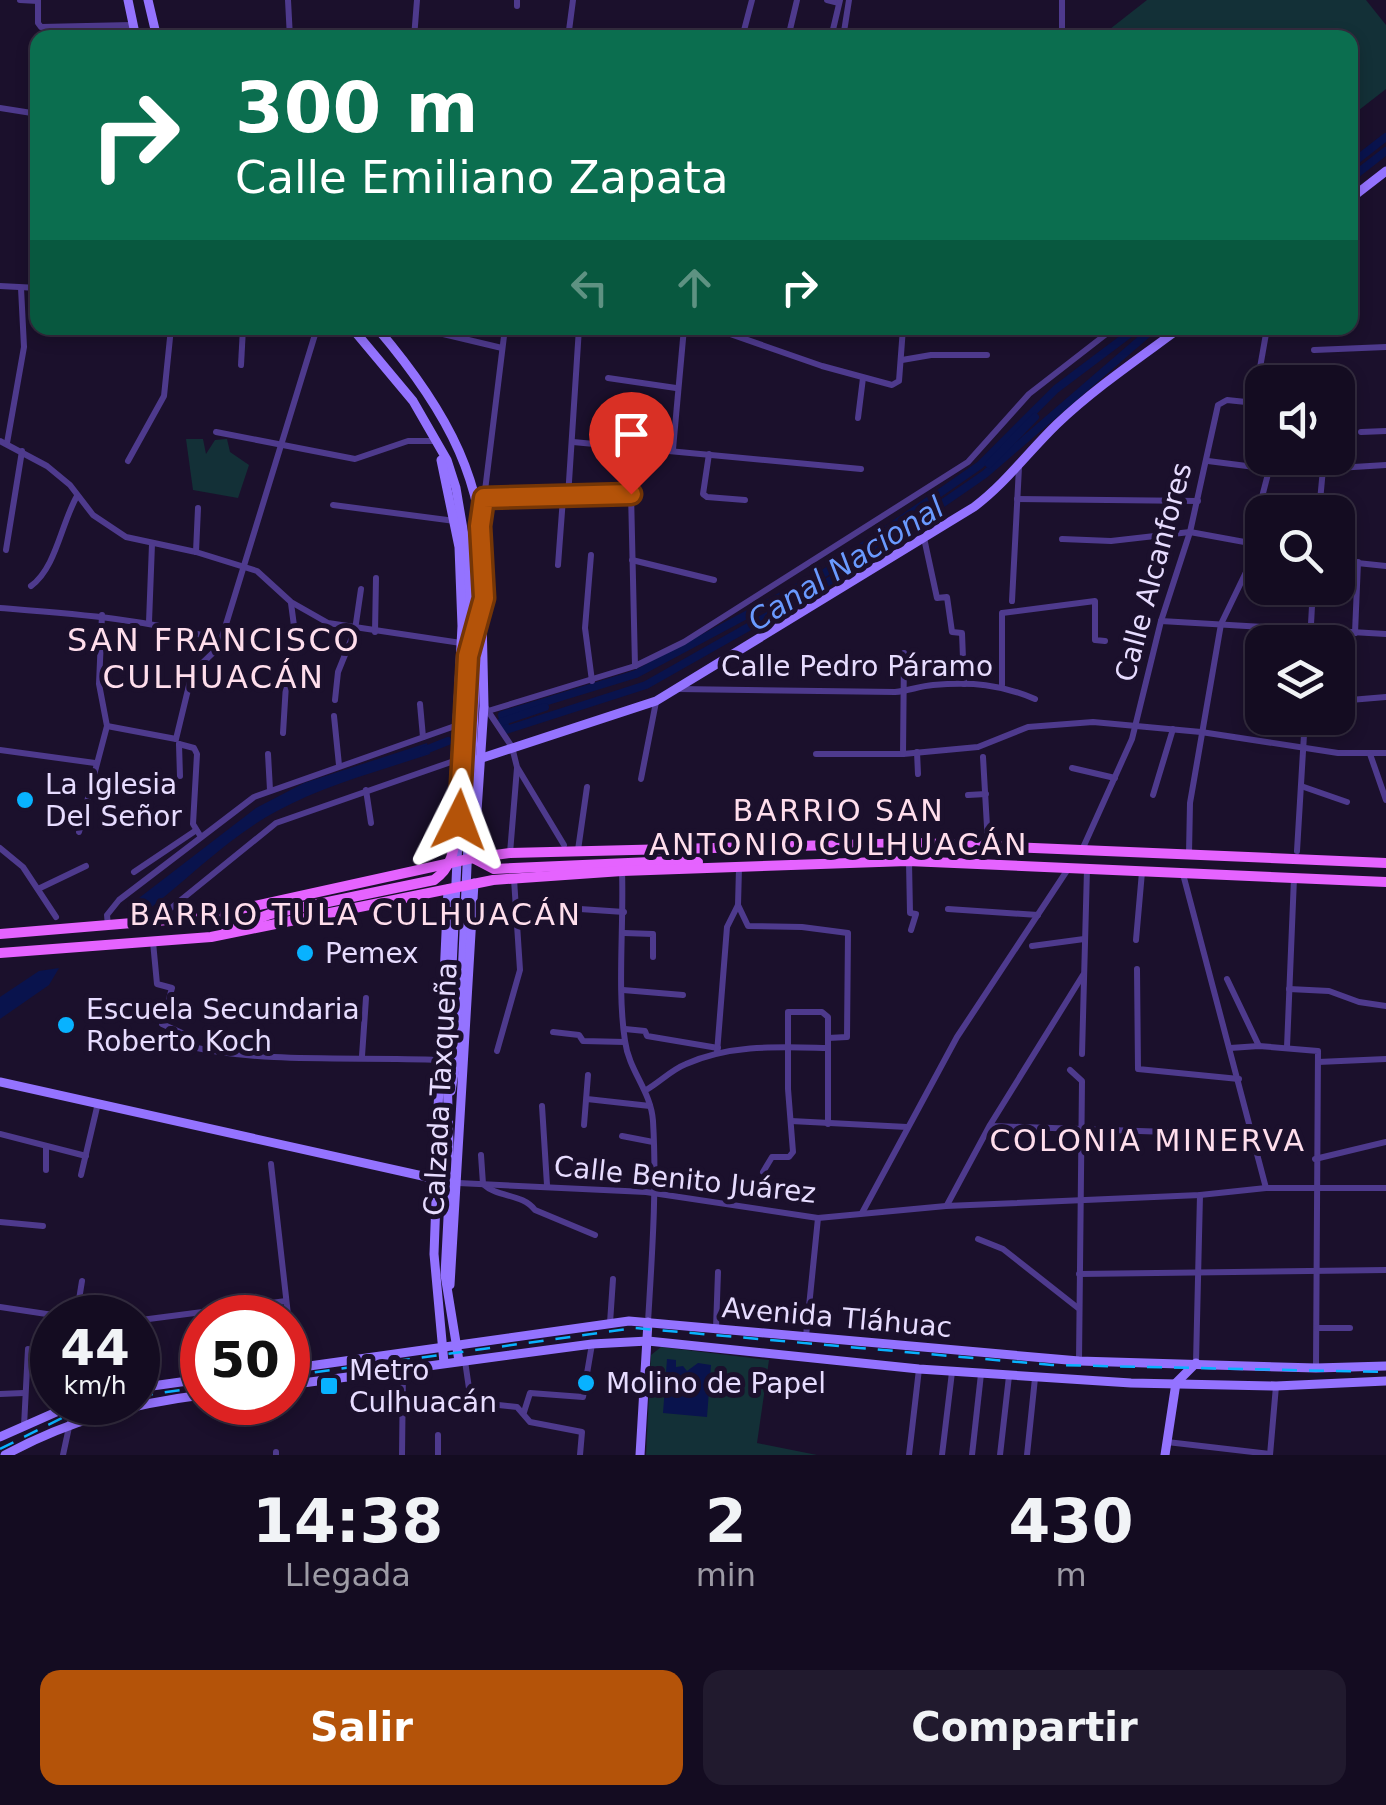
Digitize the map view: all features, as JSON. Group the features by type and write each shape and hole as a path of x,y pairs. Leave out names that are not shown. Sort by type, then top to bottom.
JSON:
{"main road":[{"path":"128,0 134,30"},
{"path":"148,0 155,30"},
{"path":"1358,193 1386,171"},
{"name":"Calzada Taxqueña","path":"358,335 412,401 441,452 456,488 466,547 468,612 476,658 459,1043 438,1152"},
{"path":"363,342 376,340 377,335"},
{"name":"Calzada Taxqueña","path":"384,335 437,404 459,446 472,482 480,526 486,708 476,826 465,851 466,856 473,858"},
{"path":"480,759 656,701 924,538 998,489 1087,396 1170,335"},
{"path":"379,360 381,346 389,344 394,348"},
{"name":"Calzada Taxqueña","path":"441,452 456,522 462,644 449,864"},
{"name":"Calzada Taxqueña","path":"462,1360 444,1275 450,1160 447,1073 468,656 482,609"},
{"path":"212,937 270,914 430,882 452,859 460,809"},
{"path":"452,823 463,832 476,826"},
{"path":"467,840 475,859 489,868 674,860 724,866"},
{"path":"0,934 223,914 510,853 988,844 1189,855 1297,854 1386,862"},
{"path":"0,953 212,937 474,883 622,871 908,860 1386,882"},
{"name":"Calzada Taxqueña","path":"450,1298 474,883"},
{"name":"Calzada Taxqueña","path":"444,1363 435,1281 448,889"},
{"path":"446,921 450,912 460,908 472,919"},
{"path":"0,1082 436,1179"},
{"path":"640,1455 648,1322"},
{"name":"Avenida Tláhuac","path":"310,1366 610,1323 648,1322 806,1339 1079,1360 1316,1368 1386,1366"},
{"name":"Avenida Tláhuac","path":"310,1382 592,1344 648,1341 919,1370 1035,1378 1276,1386 1386,1381"},
{"path":"1158,1363 1158,1383"},
{"path":"1165,1455 1176,1383 1196,1363"},
{"path":"0,1437 30,1423"},
{"path":"6,1455 68,1425"}],"street":[{"path":"20,0 38,0 41,27 132,25"},
{"path":"288,0 290,30"},
{"path":"415,30 417,0"},
{"path":"569,30 573,0"},
{"path":"744,30 752,0"},
{"path":"790,30 797,0"},
{"path":"827,0 840,2 833,30"},
{"path":"844,30 850,0"},
{"path":"1062,0 1062,30"},
{"path":"0,108 30,113"},
{"path":"0,286 30,288"},
{"path":"21,288 24,347 4,442 61,476 104,524 126,536 196,552 268,577 291,602 328,624 462,644"},
{"path":"128,461 164,396 169,335"},
{"path":"241,365 243,335"},
{"path":"180,776 178,742 192,673 219,648 315,335"},
{"path":"448,335 502,348"},
{"path":"469,340 470,335"},
{"path":"480,526 505,335"},
{"path":"558,564 573,442 579,335"},
{"path":"673,449 683,335"},
{"path":"734,335 892,386 899,381 903,335"},
{"path":"564,845 518,767 512,747 486,708 592,681 684,642 968,462 1029,394 1105,335"},
{"name":"Calle Alcanfores","path":"1081,851 1116,778 1135,726 1161,621 1190,532 1218,405 1226,400 1246,402 1254,396 1266,335"},
{"path":"1314,350 1386,347"},
{"path":"902,360 931,355 987,355"},
{"path":"608,378 676,388"},
{"path":"858,418 863,378"},
{"path":"1361,432 1386,431"},
{"path":"216,432 355,458 408,442 435,441"},
{"path":"573,442 860,469"},
{"path":"634,445 631,494 635,666"},
{"path":"6,550 22,452"},
{"path":"710,454 703,494 707,498 745,500"},
{"path":"1208,461 1245,466"},
{"path":"1355,467 1386,465"},
{"path":"1012,601 1019,466"},
{"path":"484,498 631,494"},
{"path":"31,586 51,564 59,534 77,496"},
{"path":"1017,499 1198,501"},
{"path":"333,505 456,522"},
{"path":"196,552 198,508"},
{"path":"1062,539 1112,541 1190,532 1245,542"},
{"path":"924,538 937,598 947,598 952,632 962,633 964,684"},
{"path":"149,622 152,544"},
{"path":"591,555 585,628 592,681"},
{"path":"632,560 714,580"},
{"path":"1355,562 1386,566"},
{"path":"1358,562 1355,633 1386,634"},
{"path":"1189,855 1190,803 1220,624 1245,574"},
{"path":"375,632 376,578"},
{"path":"335,700 338,672 355,630 362,590"},
{"path":"1002,686 1002,614 1094,601 1095,640 1105,641"},
{"path":"283,733 288,652 294,626 291,602"},
{"path":"0,608 102,615 220,640"},
{"path":"79,832 107,726 99,684 102,615"},
{"path":"1161,621 1245,625"},
{"path":"903,754 904,653"},
{"name":"Calle Pedro Páramo","path":"678,689 903,692 928,685 964,684 1002,686 1035,699"},
{"path":"1355,700 1386,697"},
{"path":"641,779 656,701"},
{"path":"420,704 423,738"},
{"path":"334,716 339,766"},
{"path":"816,754 903,754 978,746 1028,727 1093,722 1201,732 1304,748 1386,753"},
{"path":"107,726 178,742 196,750 198,834"},
{"path":"134,872 270,790 455,726"},
{"path":"1153,795 1173,729"},
{"path":"1297,854 1305,735"},
{"path":"0,750 95,763"},
{"path":"917,752 918,774"},
{"path":"268,754 270,790"},
{"path":"1370,754 1386,800"},
{"path":"983,757 988,844"},
{"path":"154,922 267,828 454,761"},
{"path":"510,853 518,767"},
{"path":"1072,768 1116,778"},
{"path":"1301,786 1347,802"},
{"path":"578,850 587,787"},
{"path":"366,790 370,822"},
{"path":"968,795 986,794"},
{"path":"110,923 120,900 198,834"},
{"path":"0,848 23,867 56,917"},
{"path":"908,860 910,913 916,914 911,930"},
{"path":"38,889 86,866"},
{"path":"739,866 738,904 748,926 848,933 847,1037 828,1038"},
{"path":"862,1214 957,1037 1068,869"},
{"path":"1082,1054 1087,869"},
{"path":"622,871 625,1042 651,1106 654,1193 648,1322"},
{"path":"1136,940 1142,872"},
{"path":"1183,874 1266,1188"},
{"path":"497,1052 520,970 514,878"},
{"path":"1287,1047 1294,878"},
{"path":"718,1050 727,926 738,904"},
{"path":"580,910 624,912"},
{"path":"948,910 1038,915"},
{"path":"624,933 653,934 653,957"},
{"path":"1032,946 1084,939"},
{"path":"152,942 157,984 172,988 162,1024 182,1033 186,1044 283,1056 440,1060"},
{"path":"1137,969 1138,1069 1239,1078"},
{"path":"946,1206 990,1126 1083,976"},
{"path":"1227,979 1259,1046"},
{"path":"1289,989 1329,991 1359,1002 1386,1006"},
{"path":"623,990 683,995"},
{"path":"362,1056 366,998"},
{"path":"764,1172 772,1157 792,1155 788,1012 826,1013 828,1124"},
{"path":"624,1029 718,1050 828,1048"},
{"path":"553,1032 579,1035 583,1041 625,1042"},
{"path":"1230,1048 1316,1050 1316,1368"},
{"path":"646,1090 683,1065 718,1050"},
{"path":"1318,1062 1386,1059"},
{"path":"1070,1070 1082,1080 1079,1360"},
{"path":"584,1125 588,1075"},
{"path":"587,1098 651,1106"},
{"path":"81,1174 98,1102"},
{"path":"542,1106 546,1185"},
{"path":"791,1121 907,1127"},
{"path":"990,1126 1255,1135"},
{"path":"0,1134 86,1156"},
{"path":"622,1136 653,1142"},
{"path":"1315,1159 1386,1142"},
{"path":"46,1146 46,1170"},
{"path":"482,1155 483,1184 489,1190 530,1203 535,1210 595,1235"},
{"path":"271,1164 285,1295"},
{"name":"Calle Benito Juárez","path":"458,1183 654,1193 818,1218 946,1206 1200,1195 1266,1188 1386,1188"},
{"path":"1196,1363 1200,1195"},
{"path":"806,1339 818,1218"},
{"path":"0,1222 43,1226"},
{"path":"978,1239 1002,1249 1079,1309"},
{"path":"1080,1274 1386,1270"},
{"path":"716,1328 718,1272"},
{"path":"610,1323 614,1279"},
{"path":"79,1295 82,1281"},
{"path":"0,1307 30,1311"},
{"path":"1317,1328 1350,1328"},
{"path":"524,1412 530,1394 583,1397 592,1344"},
{"path":"24,1426 28,1349"},
{"path":"462,1360 471,1402 518,1407 530,1422 582,1432 580,1455"},
{"path":"402,1455 403,1369"},
{"path":"909,1455 919,1370"},
{"path":"942,1455 952,1372"},
{"path":"972,1455 981,1374"},
{"path":"1000,1455 1010,1376"},
{"path":"1027,1455 1035,1378"},
{"path":"1167,1442 1270,1454 1276,1386"},
{"path":"0,1394 24,1393"},
{"path":"64,1455 70,1425"},
{"path":"438,1435 438,1455"}],"green space":[{"path":"1147,0 1366,0 1386,25 1386,89 1358,111 1358,30 1110,29"},
{"path":"186,439 203,439 206,454 215,440 227,439 230,452 249,465 238,498 193,490"},
{"path":"661,1347 769,1360 757,1443 817,1455 646,1455 651,1355"}],"shaded area":[{"path":"427,743 430,754 333,786 277,811 227,845 148,910 132,913 139,898 256,808 304,783"},
{"path":"59,968 49,985 0,1019 0,997 39,971"},
{"path":"667,1359 676,1360 676,1367 683,1366 687,1371 698,1363 711,1365 707,1417 663,1413"}],"waterway":[{"name":"Canal Nacional","path":"1358,159 1386,137"},
{"name":"Canal Nacional","path":"1358,173 1386,151"},
{"name":"Canal Nacional","path":"1128,335 1056,389 980,465 823,574 636,674 502,715 506,730 646,685 833,579 985,474 1146,335"},
{"name":"Canal Nacional","path":"989,464 1035,417"},
{"name":"Canal Nacional","path":"501,722 545,707"},
{"name":"Canal Nacional","path":"423,751 448,741"}],"railway":[{"path":"310,1373 635,1328 1052,1365 1386,1372"},
{"path":"160,1393 180,1390"},
{"path":"0,1449 48,1425"}],"place":[{"name":"La Iglesia Del Señor","path":"25,800"},
{"name":"Pemex","path":"305,953"},
{"name":"Escuela Secundaria Roberto Koch","path":"66,1025"},
{"name":"Molino de Papel","path":"586,1383"},
{"name":"Metro Culhuacán","path":"329,1386"}],"district":[{"name":"SAN FRANCISCO CULHUACÁN","path":"214,658"},
{"name":"BARRIO SAN ANTONIO CULHUACÁN","path":"839,828"},
{"name":"BARRIO TULA CULHUACÁN","path":"356,915"},
{"name":"COLONIA MINERVA","path":"1148,1141"}],"route":[{"path":"459,820 468,656 484,598 480,526 484,498 631,494"}]}
